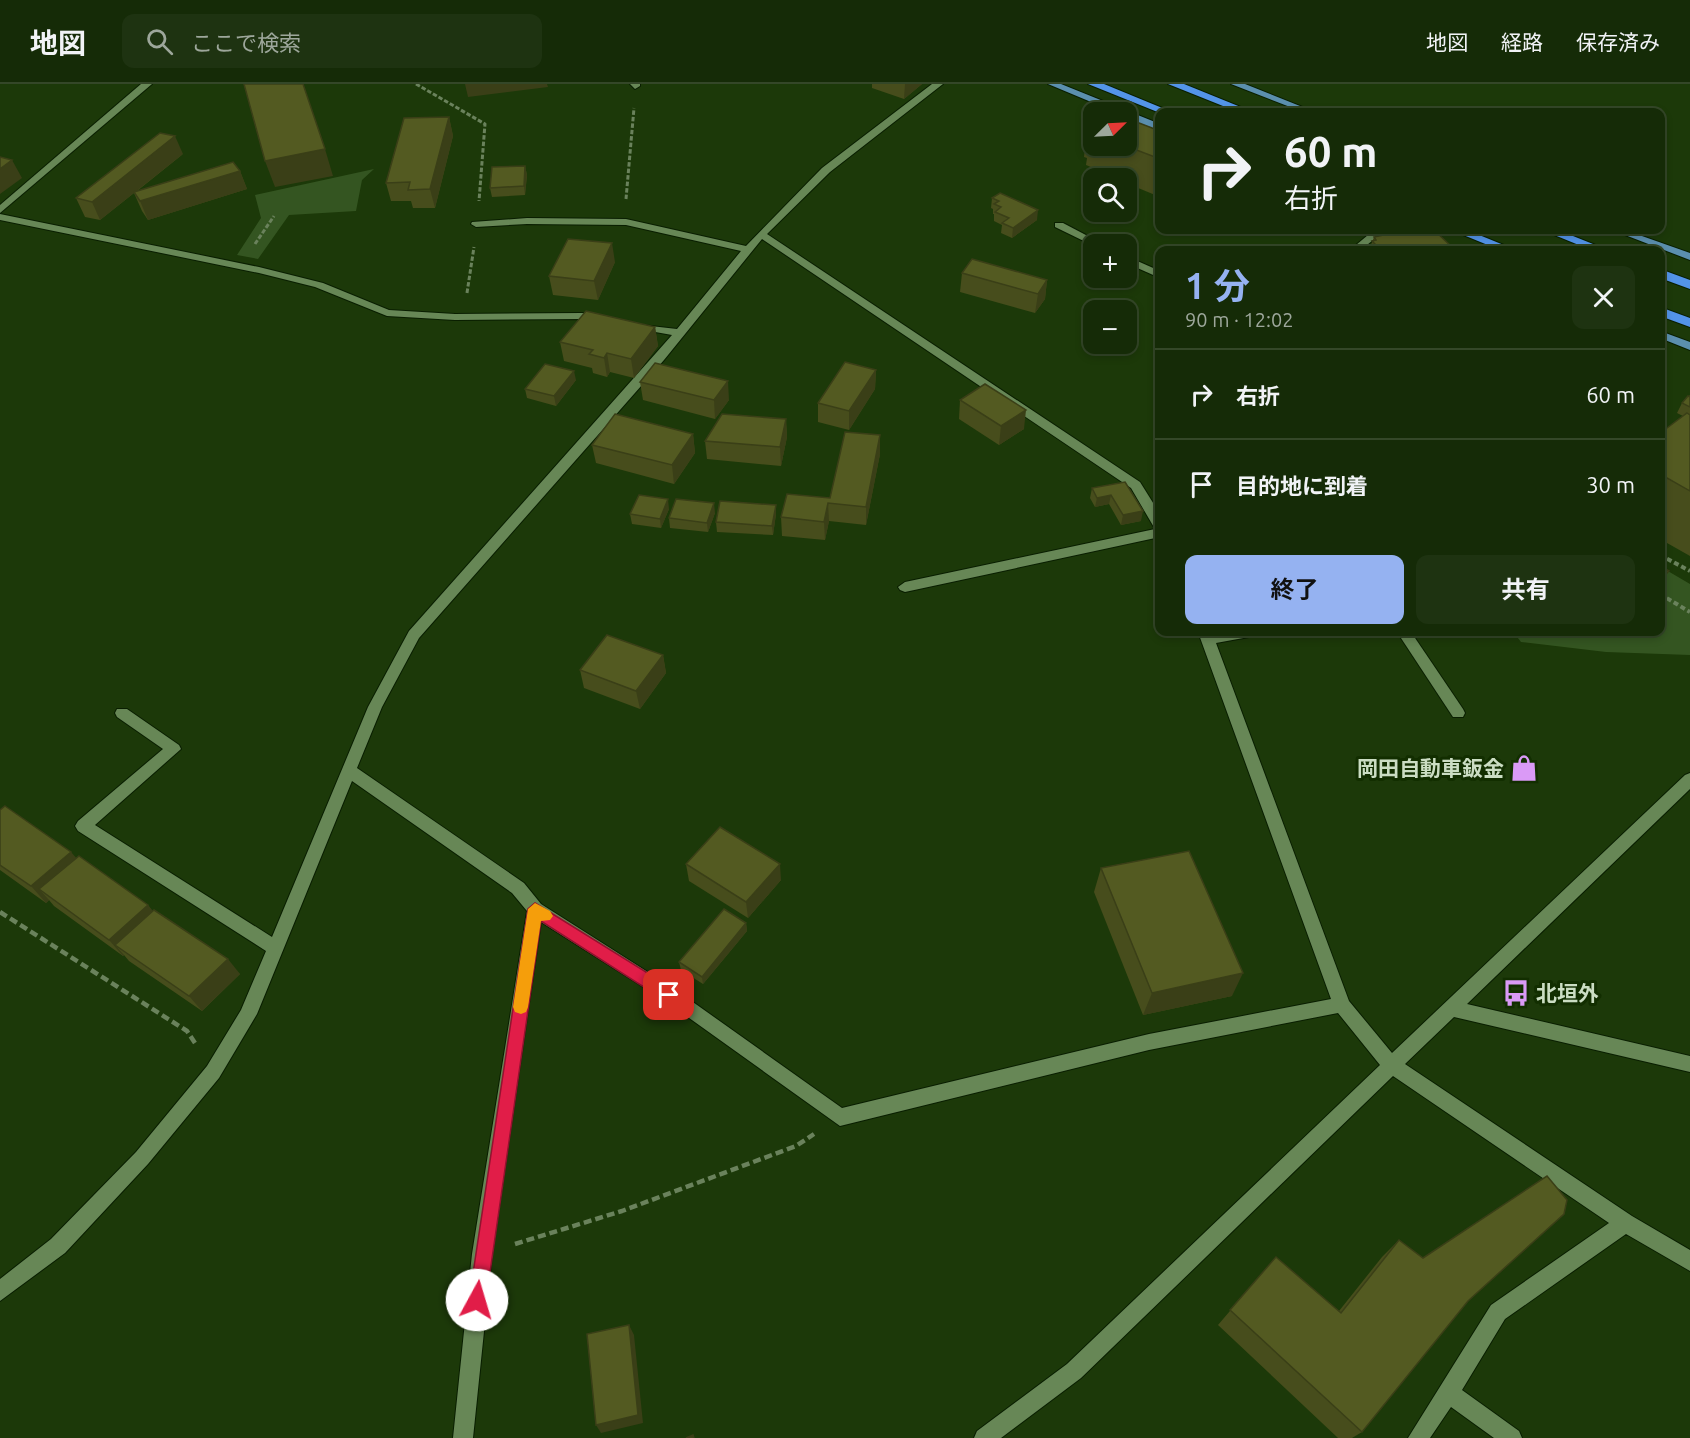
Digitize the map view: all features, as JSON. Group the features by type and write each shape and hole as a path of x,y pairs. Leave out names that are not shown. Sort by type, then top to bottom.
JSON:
{"highway":[{"path":"1094,84 1156,108"},
{"path":"1174,84 1237,108"},
{"path":"1468,234 1499,246"},
{"path":"1559,234 1591,246"},
{"path":"1665,275 1690,285"},
{"path":"1665,313 1690,323"}],"main road":[{"path":"1053,84 1097,102"},
{"path":"1236,84 1299,108"},
{"path":"1137,119 1155,126"},
{"path":"1627,234 1659,246"},
{"path":"1665,248 1690,258"},
{"path":"1665,336 1690,346"}],"street":[{"path":"0,210 147,84"},
{"path":"0,1291 58,1246 142,1158 213,1072 248,1014 375,707 414,635 660,357 760,234 826,170 938,84"},
{"path":"0,217 319,285 387,313 462,317 582,316 678,333"},
{"path":"476,224 527,221 626,222 749,250"},
{"path":"1059,225 1083,237"},
{"path":"760,234 1136,485 1155,517"},
{"path":"1360,246 1375,234"},
{"path":"1137,264 1155,273"},
{"path":"905,587 1155,533"},
{"path":"1207,636 1342,1005 1391,1065 1625,1223 1690,1261"},
{"path":"1407,636 1458,713"},
{"path":"122,713 174,749 83,826 276,948"},
{"path":"350,771 518,888 535,909 669,995 840,1116 1149,1042 1342,1005"},
{"path":"984,1438 1074,1371 1690,779"},
{"path":"463,1438 482,1254 535,909"},
{"path":"1451,1008 1690,1064"},
{"path":"1418,1438 1449,1393 1498,1312 1625,1223"},
{"path":"1449,1393 1512,1438"}],"path":[{"path":"416,84 485,124 473,263 462,317"},
{"path":"626,222 635,85"},
{"path":"238,266 274,216"},
{"path":"1665,558 1690,572"},
{"path":"1665,597 1690,612"},
{"path":"0,912 187,1031 213,1072"},
{"path":"482,1254 622,1211 796,1146 840,1116"}],"green space":[{"path":"374,169 362,180 356,211 289,215 258,259 237,255 261,218 255,195"},
{"path":"1665,569 1690,584 1690,655 1606,652 1521,642 1516,636 1665,636"}],"building":[{"path":"244,84 303,84 325,149 265,161"},
{"path":"449,117 430,189 408,190 410,182 386,183 404,118"},
{"path":"1137,122 1155,129 1155,157 1137,150"},
{"path":"160,133 175,136 92,202 76,198"},
{"path":"0,157 12,160 0,169"},
{"path":"233,162 240,171 140,201 134,192"},
{"path":"525,166 524,186 490,188 492,167"},
{"path":"1000,193 1038,210 1013,228 1002,223 1009,218 995,212 1001,207 994,204 999,201 992,198"},
{"path":"1388,234 1438,234 1451,246 1377,246 1372,241 1376,240 1374,237"},
{"path":"568,239 612,243 594,281 549,276"},
{"path":"972,259 1047,280 1038,294 962,273"},
{"path":"586,311 655,327 631,359 607,353 604,358 589,354 593,350 560,342"},
{"path":"845,362 876,370 849,411 818,403"},
{"path":"655,363 728,381 714,400 640,382"},
{"path":"545,364 574,371 554,396 525,389"},
{"path":"985,384 1026,410 1001,426 960,400"},
{"path":"1688,396 1690,397 1690,407 1682,403"},
{"path":"1687,413 1690,415 1690,491 1665,477 1665,427 1667,428"},
{"path":"615,414 693,434 672,465 592,445"},
{"path":"722,414 786,419 780,447 705,441"},
{"path":"845,432 880,435 866,507 828,503 824,522 781,517 787,494 830,498"},
{"path":"1125,482 1143,511 1123,515 1111,495 1097,498 1092,488"},
{"path":"639,495 668,499 660,519 630,514"},
{"path":"676,499 714,503 707,523 669,518"},
{"path":"720,501 776,505 772,526 716,522"},
{"path":"607,635 663,655 636,691 580,670"},
{"path":"5,806 71,852 31,886 0,865 0,810"},
{"path":"720,827 780,864 746,902 686,864"},
{"path":"1189,851 1243,973 1152,993 1101,868"},
{"path":"79,856 148,905 109,940 39,889"},
{"path":"724,909 746,923 702,977 679,962"},
{"path":"154,910 228,959 189,996 115,945"},
{"path":"1547,1176 1567,1200 1564,1214 1468,1301 1362,1432 1230,1310 1276,1257 1341,1313 1399,1240 1423,1258"},
{"path":"629,1325 638,1415 596,1425 587,1334"}],"slow traffic":[{"path":"521,1007 535,909 545,916"}],"place":[{"name":"岡田自動車鈑金","path":"1524,768"},
{"name":"北垣外","path":"1516,993"}],"route":[{"path":"477,1300 482,1254 535,909 669,995"}]}
